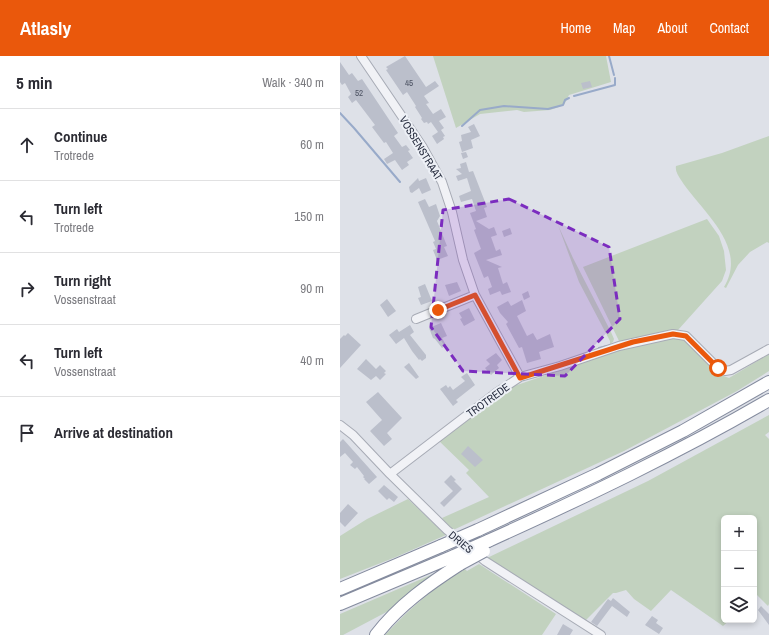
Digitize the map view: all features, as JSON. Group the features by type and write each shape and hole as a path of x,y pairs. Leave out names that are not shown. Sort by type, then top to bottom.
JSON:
{"highway":[{"path":"340,588 478,530 598,474 683,431 769,382"},
{"path":"340,604 457,560 489,544 512,530 575,502 642,468 769,400"},
{"path":"376,635 395,613 412,597 435,580 457,560"}],"street":[{"name":"VOSSENSTRAAT","path":"361,56 422,146 442,182 452,212 463,260 475,295 520,378"},
{"path":"416,319 475,295"},
{"name":"TROTREDE","path":"390,474 500,390 520,378 626,344 673,334 686,336 718,368 725,371 737,367 769,349"},
{"name":"DRIES","path":"340,424 353,435 447,530 485,562 601,635"}],"highlighted area":[{"path":"509,199 609,247 620,319 565,376 463,371 431,327 443,210"}],"green space":[{"path":"433,56 606,56 611,82 569,95 564,105 550,110 524,112 517,110 480,114 456,128"},
{"path":"769,136 769,243 767,242 750,252 738,265 726,288 724,287 730,272 730,257 726,243 710,216 689,192 681,180 676,171 676,166 722,153"},
{"path":"707,219 719,236 724,251 726,270 722,281 678,330 620,343 583,267"},
{"path":"558,225 573,258 611,332 614,339 610,344 610,341 579,282"},
{"path":"672,338 685,340 713,370 729,378 769,354 769,371 737,391 624,451 451,531 442,518 489,497 466,473 469,470 438,440 511,387 614,352"},
{"path":"769,415 769,432 765,435 769,439 768,606 757,595 757,515 721,515 721,623 726,623 723,626 671,590 651,611 634,599 626,590 613,593 584,622 487,558 648,481"},
{"path":"408,499 446,535 340,579 340,536 367,519"},
{"path":"479,564 556,614 542,635 385,635 413,607 432,591 465,569 467,571"},
{"path":"440,571 396,607 343,635 340,635 340,614"}],"building":[{"path":"405,56 426,87 435,81 439,86 424,96 429,103 426,104 433,114 441,109 446,117 439,121 444,128 441,130 445,136 443,137 444,139 437,144 432,136 438,132 431,122 428,124 427,122 424,123 407,92 403,95 386,70 388,69 386,67"},
{"path":"340,62 349,75 352,73 358,81 362,79 398,133 394,136 402,147 406,145 410,150 408,151 413,158 407,162 409,165 402,170 395,160 387,164 384,159 393,153 386,142 384,143 372,127 375,125 356,100 352,103 348,97 351,94 345,83 342,85 340,82"},
{"path":"590,81 592,87 583,89 581,83"},
{"path":"474,124 480,136 471,140 473,148 462,152 459,142 462,141 461,135 471,132 468,127"},
{"path":"466,152 468,157 463,159 461,153"},
{"path":"466,162 469,172 473,171 487,207 484,208 487,217 476,221 489,229 494,227 497,235 491,237 496,251 500,249 502,255 486,260 502,267 498,268 503,284 507,282 511,292 502,295 500,291 490,295 488,289 492,287 488,276 484,278 474,253 481,249 470,213 476,211 472,199 461,202 459,196 471,191 467,178 458,181 456,176 462,174 456,169 461,168 460,164"},
{"path":"418,178 419,181 426,178 431,190 422,194 419,188 412,193 410,192 409,187"},
{"path":"425,199 429,207 436,204 440,216 437,221 447,246 444,247 448,256 437,260 433,250 436,249 433,242 435,241 418,202"},
{"path":"510,228 512,234 504,237 502,231"},
{"path":"457,282 461,291 449,296 445,285"},
{"path":"425,284 432,301 421,305 418,298 421,297 418,287"},
{"path":"528,291 530,297 524,300 522,294"},
{"path":"387,299 396,311 388,317 380,305"},
{"path":"522,300 526,311 517,316 527,336 533,333 537,340 550,334 554,347 539,352 541,359 527,363 522,347 519,348 506,324 508,322 497,307 508,301 511,306"},
{"path":"469,308 475,320 464,326 460,319 462,318 459,313"},
{"path":"441,323 447,336 442,338 446,345 442,348 433,338 429,328"},
{"path":"410,325 414,332 410,335 426,355 426,358 422,361 420,359 419,360 404,338 396,344 389,335 397,329 399,332"},
{"path":"348,333 361,345 340,368 340,339"},
{"path":"496,353 502,360 497,365 499,368 491,375 485,368 490,364 486,360"},
{"path":"366,359 376,369 380,365 386,371 384,373 386,374 380,380 376,376 371,380 357,369"},
{"path":"409,363 419,377 416,379 404,367"},
{"path":"467,373 475,385 456,400 458,402 453,406 440,389 446,385 448,388 450,386 453,390 465,381 461,377"},
{"path":"378,392 402,418 387,433 392,439 384,446 370,431 382,420 366,402"},
{"path":"343,439 377,477 369,484 364,479 364,476 357,467 355,469 350,465 353,462 345,453 340,457 340,442"},
{"path":"468,446 483,460 475,467 461,454"},
{"path":"451,475 456,480 454,481 462,489 444,507 440,503 453,491 444,482"},
{"path":"384,485 398,497 394,502 389,498 387,500 378,491"},
{"path":"348,504 358,513 345,527 340,522 340,513"},
{"path":"613,598 630,612 627,617 612,606 597,626 591,622 608,599 611,601"},
{"path":"761,606 769,614 769,625 758,610"},
{"path":"652,616 658,620 656,623 663,628 659,634 645,625"},
{"path":"563,624 573,630 570,635 557,635"}],"waterway":[{"path":"609,56 614,75"},
{"path":"574,96 615,85 615,78"},
{"path":"462,126 480,110 504,106 548,109 563,105 565,100 569,98"},
{"path":"340,113 400,182"},
{"path":"599,348 607,346"}],"route":[{"path":"438,310 475,295 520,378 558,367 619,346 673,334 686,336 718,368"}]}
